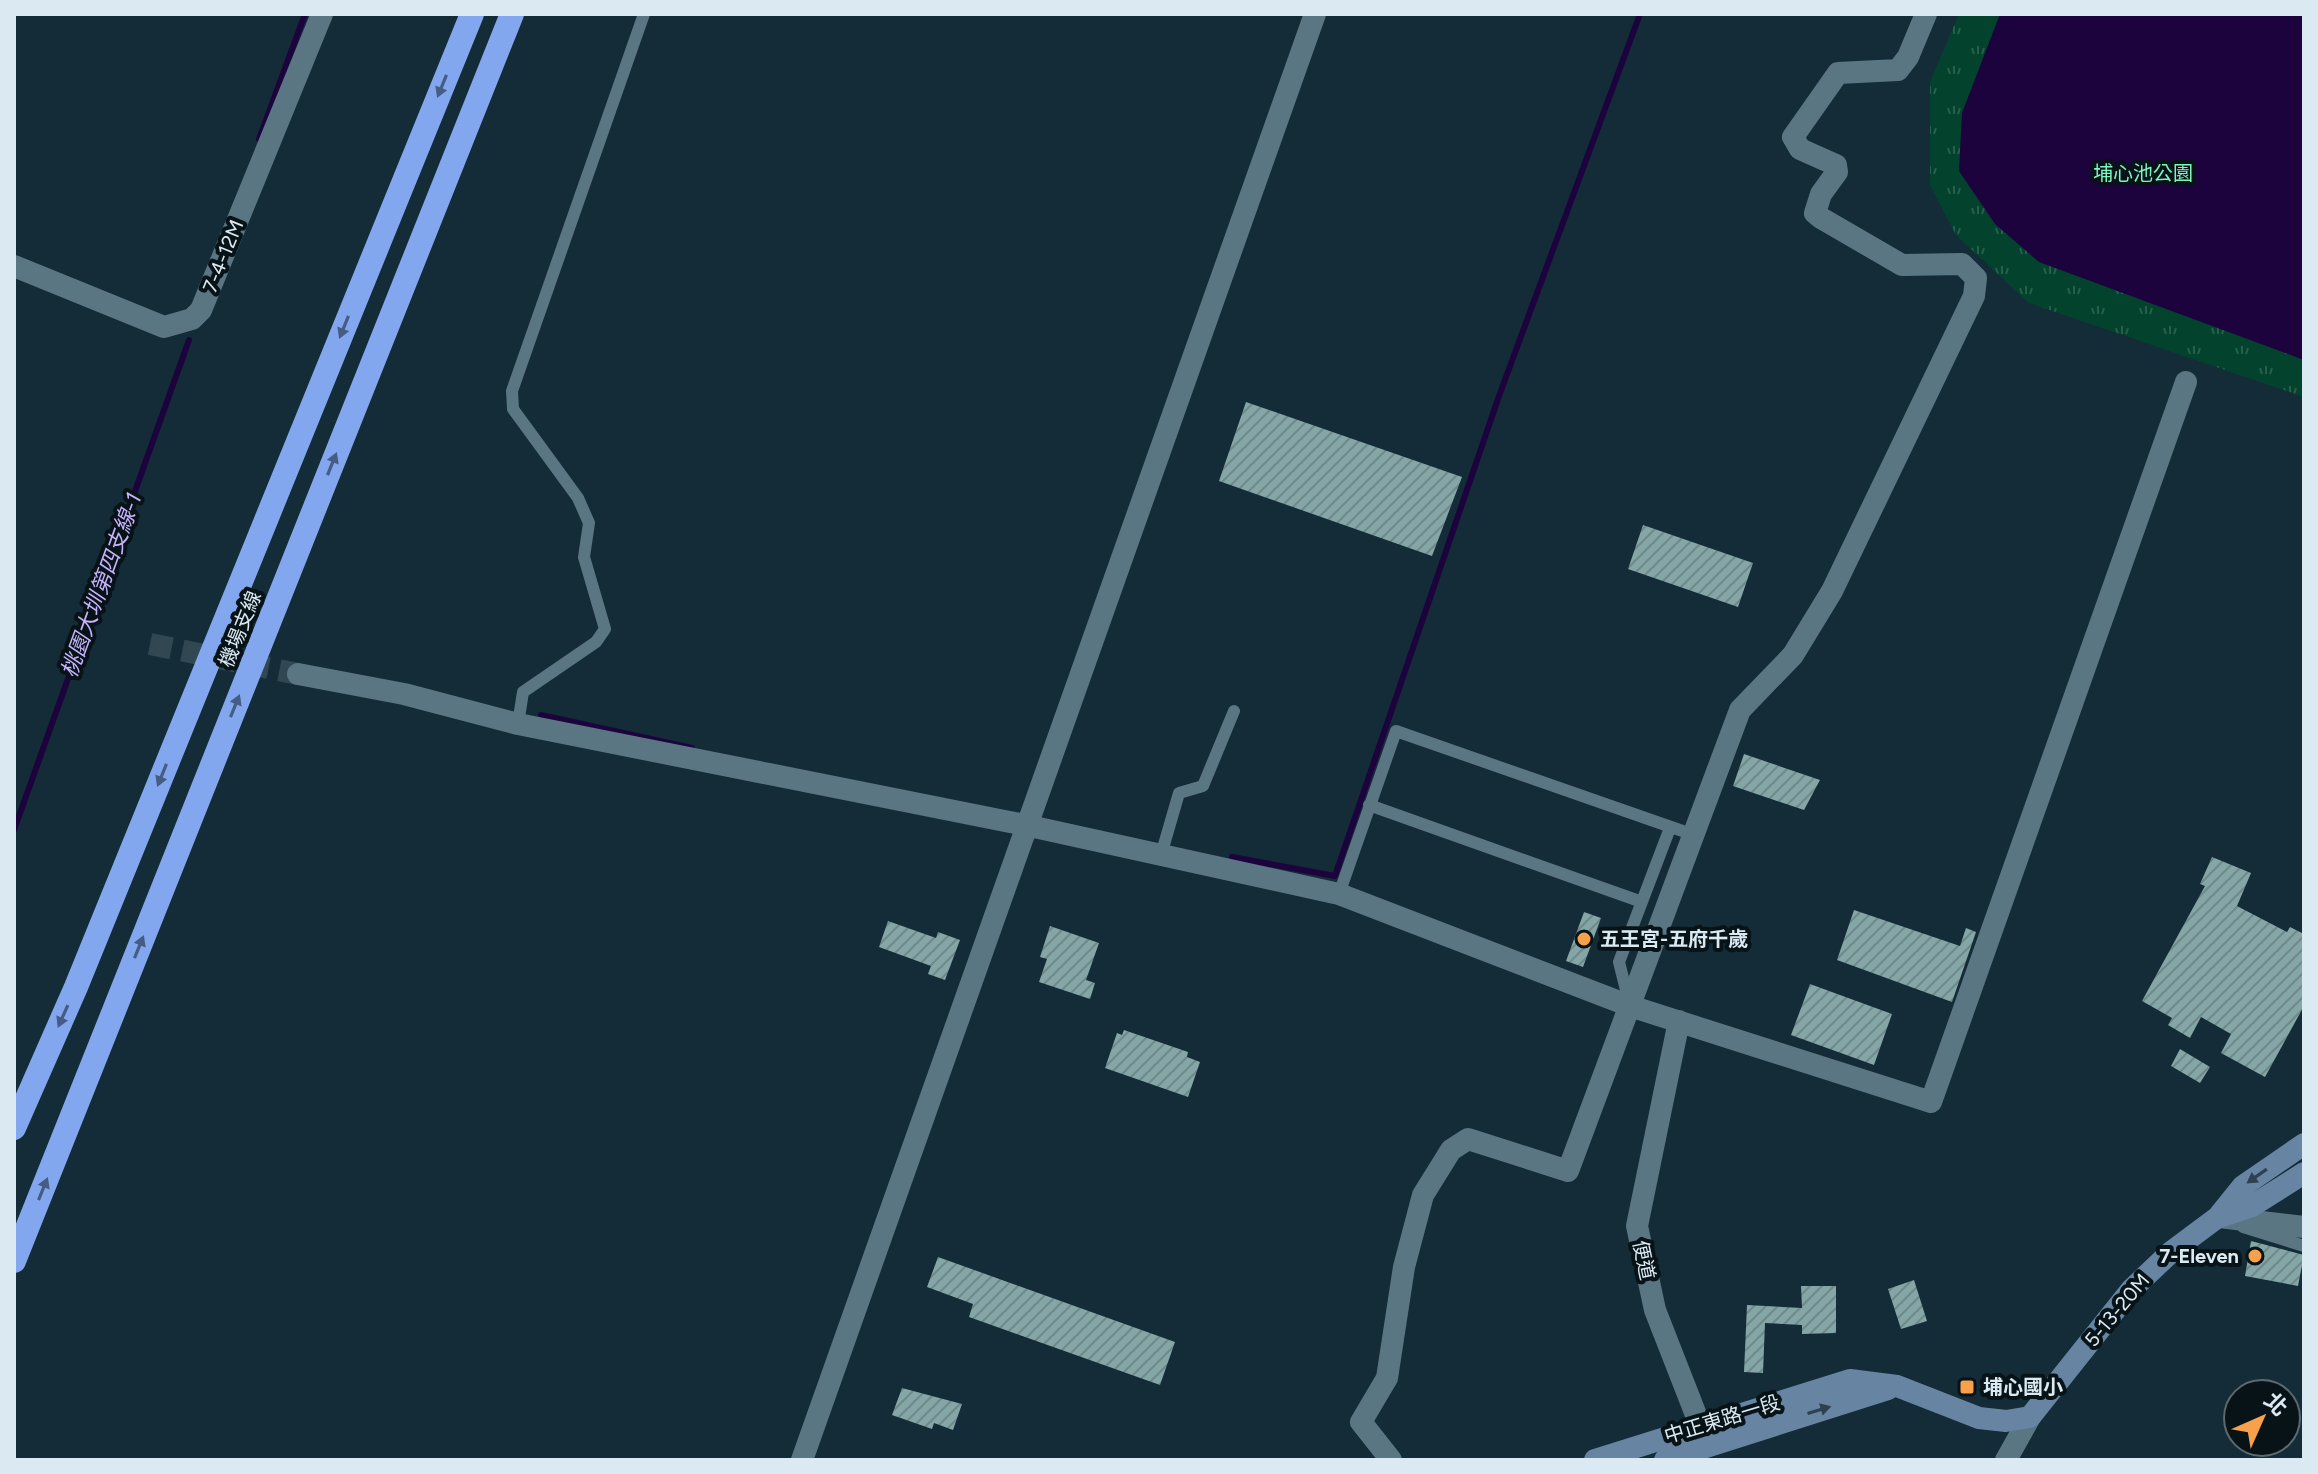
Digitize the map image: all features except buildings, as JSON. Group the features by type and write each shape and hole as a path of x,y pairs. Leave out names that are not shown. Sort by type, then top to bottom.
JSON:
{"highway":[{"name":"機場支線","path":"14,1128 82,972 472,14"},
{"name":"機場支線","path":"14,1261 512,14"}],"main road":[{"path":"2218,1217 2243,1186 2304,1144"},
{"path":"2218,1217 2252,1206 2304,1173"},
{"name":"5-13-20M","path":"2030,1417 2131,1290 2171,1252 2218,1217"},
{"name":"中正東路一段","path":"1665,1460 1704,1436 1850,1380 1897,1386"},
{"name":"中正東路一段","path":"1595,1460 1650,1451 1897,1386"},
{"path":"1897,1386 1979,1418 2006,1421 2030,1417"}],"street":[{"name":"7-4-12M","path":"14,266 164,327 192,319 201,310 322,14"},
{"path":"802,1460 1315,14"},
{"path":"1391,1460 1361,1422 1387,1378 1404,1267 1423,1195 1451,1150 1468,1139 1568,1171 1740,710 1793,655 1832,591 1974,296 1976,278 1962,264 1902,265 1815,213 1821,194 1837,172 1836,165 1800,149 1793,137 1838,73 1898,70 1908,57 1926,14"},
{"path":"298,674 404,694 518,724 1025,825 1339,894 1630,1006 1931,1102 2186,382"},
{"name":"便道","path":"1679,1021 1637,1226 1655,1310 1704,1436"},
{"path":"2218,1217 2304,1227"},
{"path":"2006,1460 2030,1417"}],"lane":[{"path":"518,724 523,692 596,642 605,629 584,557 589,523 578,498 513,409 512,391 644,14"},
{"path":"1161,855 1179,793 1203,786 1234,711"},
{"path":"1339,894 1396,731 1694,835"},
{"path":"1369,805 1642,902"},
{"path":"1630,1006 1619,962 1670,828"},
{"path":"2218,1217 2304,1246"}],"green space":[{"name":"埔心池公園","path":"1959,14 2304,14 2304,397 2029,303 1956,235 1930,185 1930,82"}],"shaded area":[{"name":"埔心池公園","path":"2000,14 2304,14 2304,360 2039,262 1995,224 1959,171 1962,113"}],"waterway":[{"name":"桃園大圳第四支線-1","path":"259,139 305,14"},
{"path":"1232,857 1335,876 1499,396 1640,14"},
{"name":"桃園大圳第四支線-1","path":"14,830 189,340"},
{"path":"541,715 692,748"}],"tunnel":[{"path":"150,644 298,674"}],"place":[{"name":"五王宮-五府千歲","path":"1584,939"},
{"name":"7-Eleven","path":"2255,1256"},
{"name":"埔心國小","path":"1967,1387"}]}
